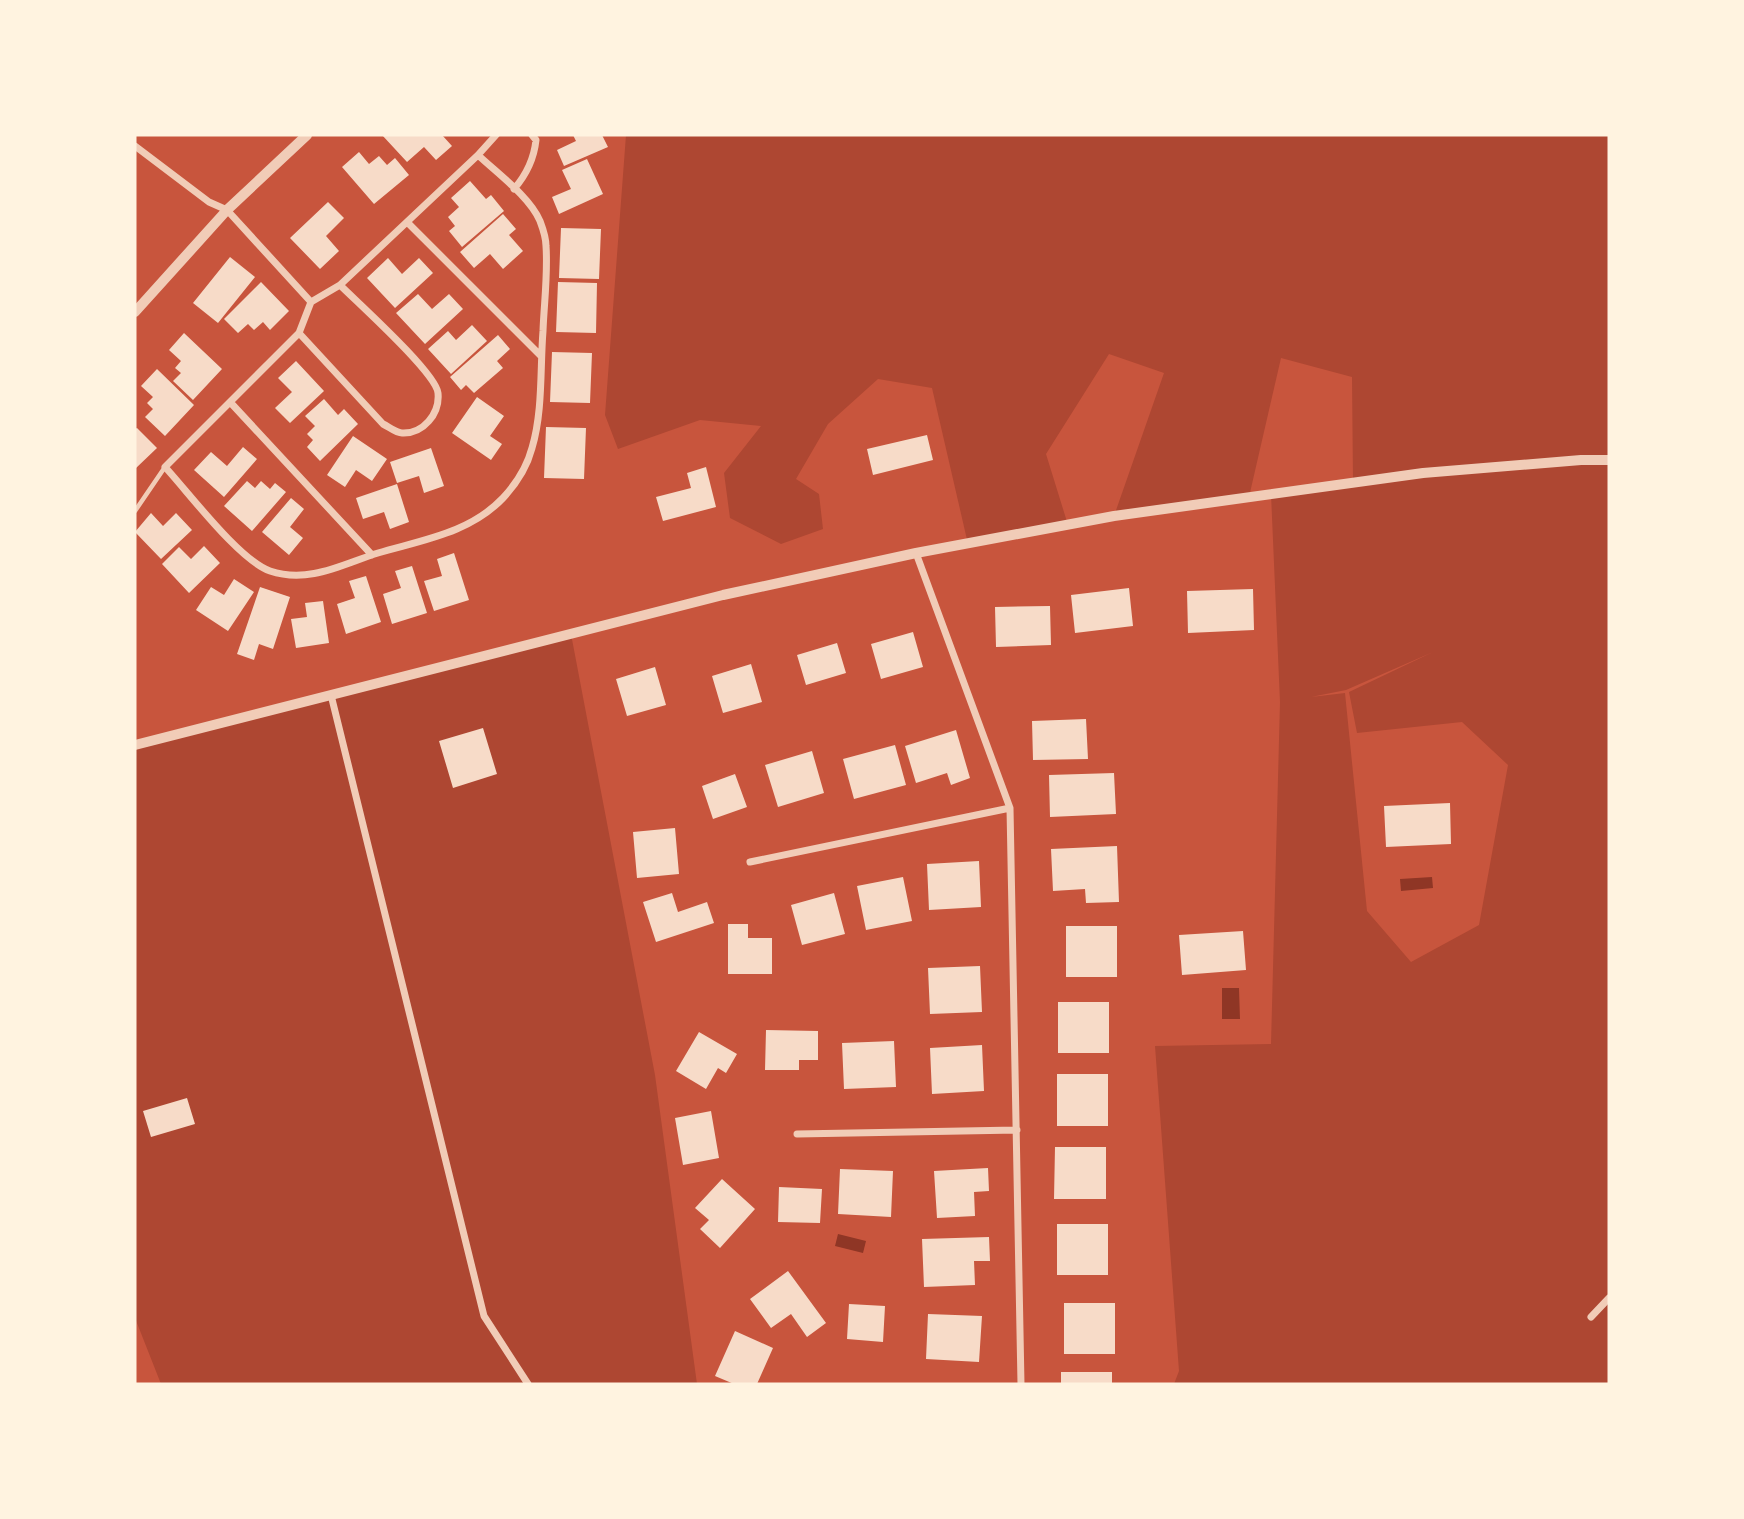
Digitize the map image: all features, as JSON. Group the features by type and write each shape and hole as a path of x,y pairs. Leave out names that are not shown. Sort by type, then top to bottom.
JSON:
{"street":[{"path":"135,312 227,210 307,135"},
{"path":"478,155 531,205 546,245 535,436 526,464 511,488 491,509 467,525 372,555 341,568 313,574 284,574 270,570 245,556 165,467 299,333 311,302 340,285 496,135"},
{"path":"514,189 534,155 536,140 532,135"},
{"path":"135,146 209,202 227,210 311,302"},
{"path":"407,222 541,356"},
{"path":"299,333 383,424 400,434 418,431 434,415 438,392 428,374 340,285"},
{"path":"230,402 372,555"},
{"path":"135,745 723,595 916,553 1114,516 1423,473 1609,460"},
{"path":"916,553 1010,808 1021,1384"},
{"path":"331,695 484,1316 528,1384"},
{"path":"750,862 1010,808"},
{"path":"797,1134 1017,1130"},
{"path":"1591,1317 1609,1298"}],"lane":[{"path":"135,511 165,467"}],"shaded area":[{"path":"626,135 1609,135 1609,1384 1174,1384 1179,1371 1155,1046 1271,1044 1280,702 1271,494 1353,482 1352,377 1281,358 1249,497 1114,516 1164,373 1109,354 1046,454 1068,525 968,544 932,388 878,379 828,424 796,479 819,494 823,529 781,544 730,518 724,473 761,426 700,420 618,449 605,415","holes":["1433,652 1349,692 1357,733 1462,722 1508,765 1479,925 1411,962 1367,911 1345,693 1311,697 1346,690"]},
{"path":"571,634 655,1075 697,1384 161,1384 135,1318 135,745"},
{"path":"1432,877 1433,888 1401,891 1400,879"},
{"path":"1222,988 1239,988 1240,1019 1222,1019"},
{"path":"838,1234 866,1241 863,1253 835,1246"}],"building":[{"path":"382,135 442,135 452,146 436,160 424,147 407,162"},
{"path":"573,135 602,135 608,147 564,166 557,150 576,141"},
{"path":"359,152 369,164 379,156 387,165 395,158 409,175 374,204 342,167"},
{"path":"587,159 603,194 559,214 552,197 571,189 562,170"},
{"path":"470,181 486,199 491,195 504,211 462,247 449,231 455,226 448,217 459,207 451,198"},
{"path":"328,202 344,218 326,236 339,251 320,269 290,238"},
{"path":"503,214 516,229 509,235 523,251 503,269 490,254 474,268 460,252"},
{"path":"561,228 601,229 599,279 559,278"},
{"path":"230,257 255,277 218,323 193,303"},
{"path":"388,258 402,274 419,258 433,273 395,308 367,278"},
{"path":"261,282 289,311 270,330 263,322 254,330 248,324 238,333 224,319"},
{"path":"558,282 597,283 596,333 556,332"},
{"path":"418,294 432,309 449,294 463,309 425,344 396,313"},
{"path":"472,325 487,341 451,374 428,349 448,331 456,340"},
{"path":"184,333 222,369 193,400 173,381 181,373 175,368 181,361 169,350"},
{"path":"498,335 510,349 497,361 503,368 474,393 466,385 461,390 450,377"},
{"path":"552,352 592,353 590,403 550,402"},
{"path":"296,361 324,391 290,423 275,408 292,392 278,378"},
{"path":"157,369 194,405 165,436 145,417 153,409 147,403 153,397 141,386"},
{"path":"477,397 504,416 490,436 502,444 491,460 452,433"},
{"path":"324,399 338,415 344,409 358,424 320,461 307,447 313,440 307,434 315,426 305,416"},
{"path":"546,427 586,428 584,479 544,478"},
{"path":"135,429 157,448 135,469"},
{"path":"927,435 933,460 873,475 867,449"},
{"path":"353,436 387,459 372,481 356,470 345,487 327,475"},
{"path":"243,447 257,459 224,497 194,470 211,452 227,466"},
{"path":"431,448 444,486 424,493 419,476 397,483 390,462"},
{"path":"706,467 716,507 663,521 656,497 691,488 687,473"},
{"path":"247,481 255,488 261,481 270,489 275,483 286,492 252,531 224,506"},
{"path":"397,484 409,522 390,529 384,512 363,519 356,498"},
{"path":"291,498 304,509 290,527 303,538 289,555 262,532"},
{"path":"151,513 163,526 176,513 192,530 161,559 135,532"},
{"path":"204,546 220,563 189,593 162,564 179,547 191,559"},
{"path":"454,553 469,600 434,611 424,581 442,576 437,559"},
{"path":"412,566 427,613 392,624 383,594 401,588 395,571"},
{"path":"366,576 381,622 346,634 337,604 355,598 349,581"},
{"path":"234,579 254,592 228,631 196,610 211,587 224,595"},
{"path":"260,587 290,597 273,649 259,644 254,660 237,654"},
{"path":"1129,588 1133,626 1075,633 1071,595"},
{"path":"1253,589 1254,630 1188,633 1187,591"},
{"path":"323,601 329,643 296,648 291,619 307,617 305,603"},
{"path":"1050,606 1051,645 996,647 995,607"},
{"path":"913,632 923,667 881,679 871,644"},
{"path":"837,643 846,673 806,685 797,655"},
{"path":"751,664 762,702 723,713 712,676"},
{"path":"655,667 666,705 627,716 616,679"},
{"path":"1086,719 1088,759 1033,760 1032,721"},
{"path":"483,728 497,774 453,788 439,741"},
{"path":"956,730 970,778 951,785 947,773 916,783 905,746"},
{"path":"895,745 906,785 854,799 843,759"},
{"path":"812,751 824,793 778,807 765,765"},
{"path":"1114,773 1116,814 1050,817 1049,775"},
{"path":"735,774 747,807 713,819 702,786"},
{"path":"1450,803 1451,844 1386,847 1384,806"},
{"path":"675,828 679,874 637,878 633,832"},
{"path":"1117,846 1119,902 1086,903 1085,889 1053,891 1051,849"},
{"path":"979,861 981,907 929,910 927,864"},
{"path":"903,877 912,921 866,930 857,886"},
{"path":"672,893 678,912 707,902 714,923 656,942 643,902"},
{"path":"834,893 845,934 802,945 791,905"},
{"path":"728,924 748,924 748,938 772,938 772,974 728,974"},
{"path":"1066,926 1117,926 1117,977 1066,977"},
{"path":"1243,931 1246,970 1182,975 1179,935"},
{"path":"980,966 982,1012 930,1014 928,968"},
{"path":"1058,1002 1109,1002 1109,1053 1058,1053"},
{"path":"766,1030 818,1031 818,1060 799,1060 799,1070 765,1070"},
{"path":"699,1032 737,1054 726,1073 718,1068 706,1089 676,1071"},
{"path":"894,1041 896,1087 844,1089 842,1043"},
{"path":"982,1045 984,1091 932,1094 930,1048"},
{"path":"1057,1074 1108,1074 1108,1126 1057,1126"},
{"path":"187,1098 195,1124 151,1137 143,1111"},
{"path":"711,1111 719,1158 683,1165 675,1118"},
{"path":"1055,1147 1106,1147 1106,1199 1054,1199"},
{"path":"988,1168 989,1191 974,1192 975,1216 937,1218 934,1171"},
{"path":"840,1169 893,1171 891,1217 838,1214"},
{"path":"722,1179 755,1209 720,1248 700,1229 709,1220 695,1208"},
{"path":"779,1187 822,1189 820,1223 778,1222"},
{"path":"1057,1224 1108,1224 1108,1275 1057,1275"},
{"path":"989,1237 990,1261 974,1261 975,1285 924,1287 922,1239"},
{"path":"788,1271 826,1323 807,1337 791,1314 771,1328 750,1299"},
{"path":"1064,1303 1115,1303 1115,1354 1064,1354"},
{"path":"849,1304 885,1306 883,1342 847,1339"},
{"path":"928,1314 982,1316 979,1362 926,1359"},
{"path":"735,1331 773,1348 757,1384 734,1384 715,1376"},
{"path":"1061,1372 1112,1372 1112,1384 1061,1384"}]}
